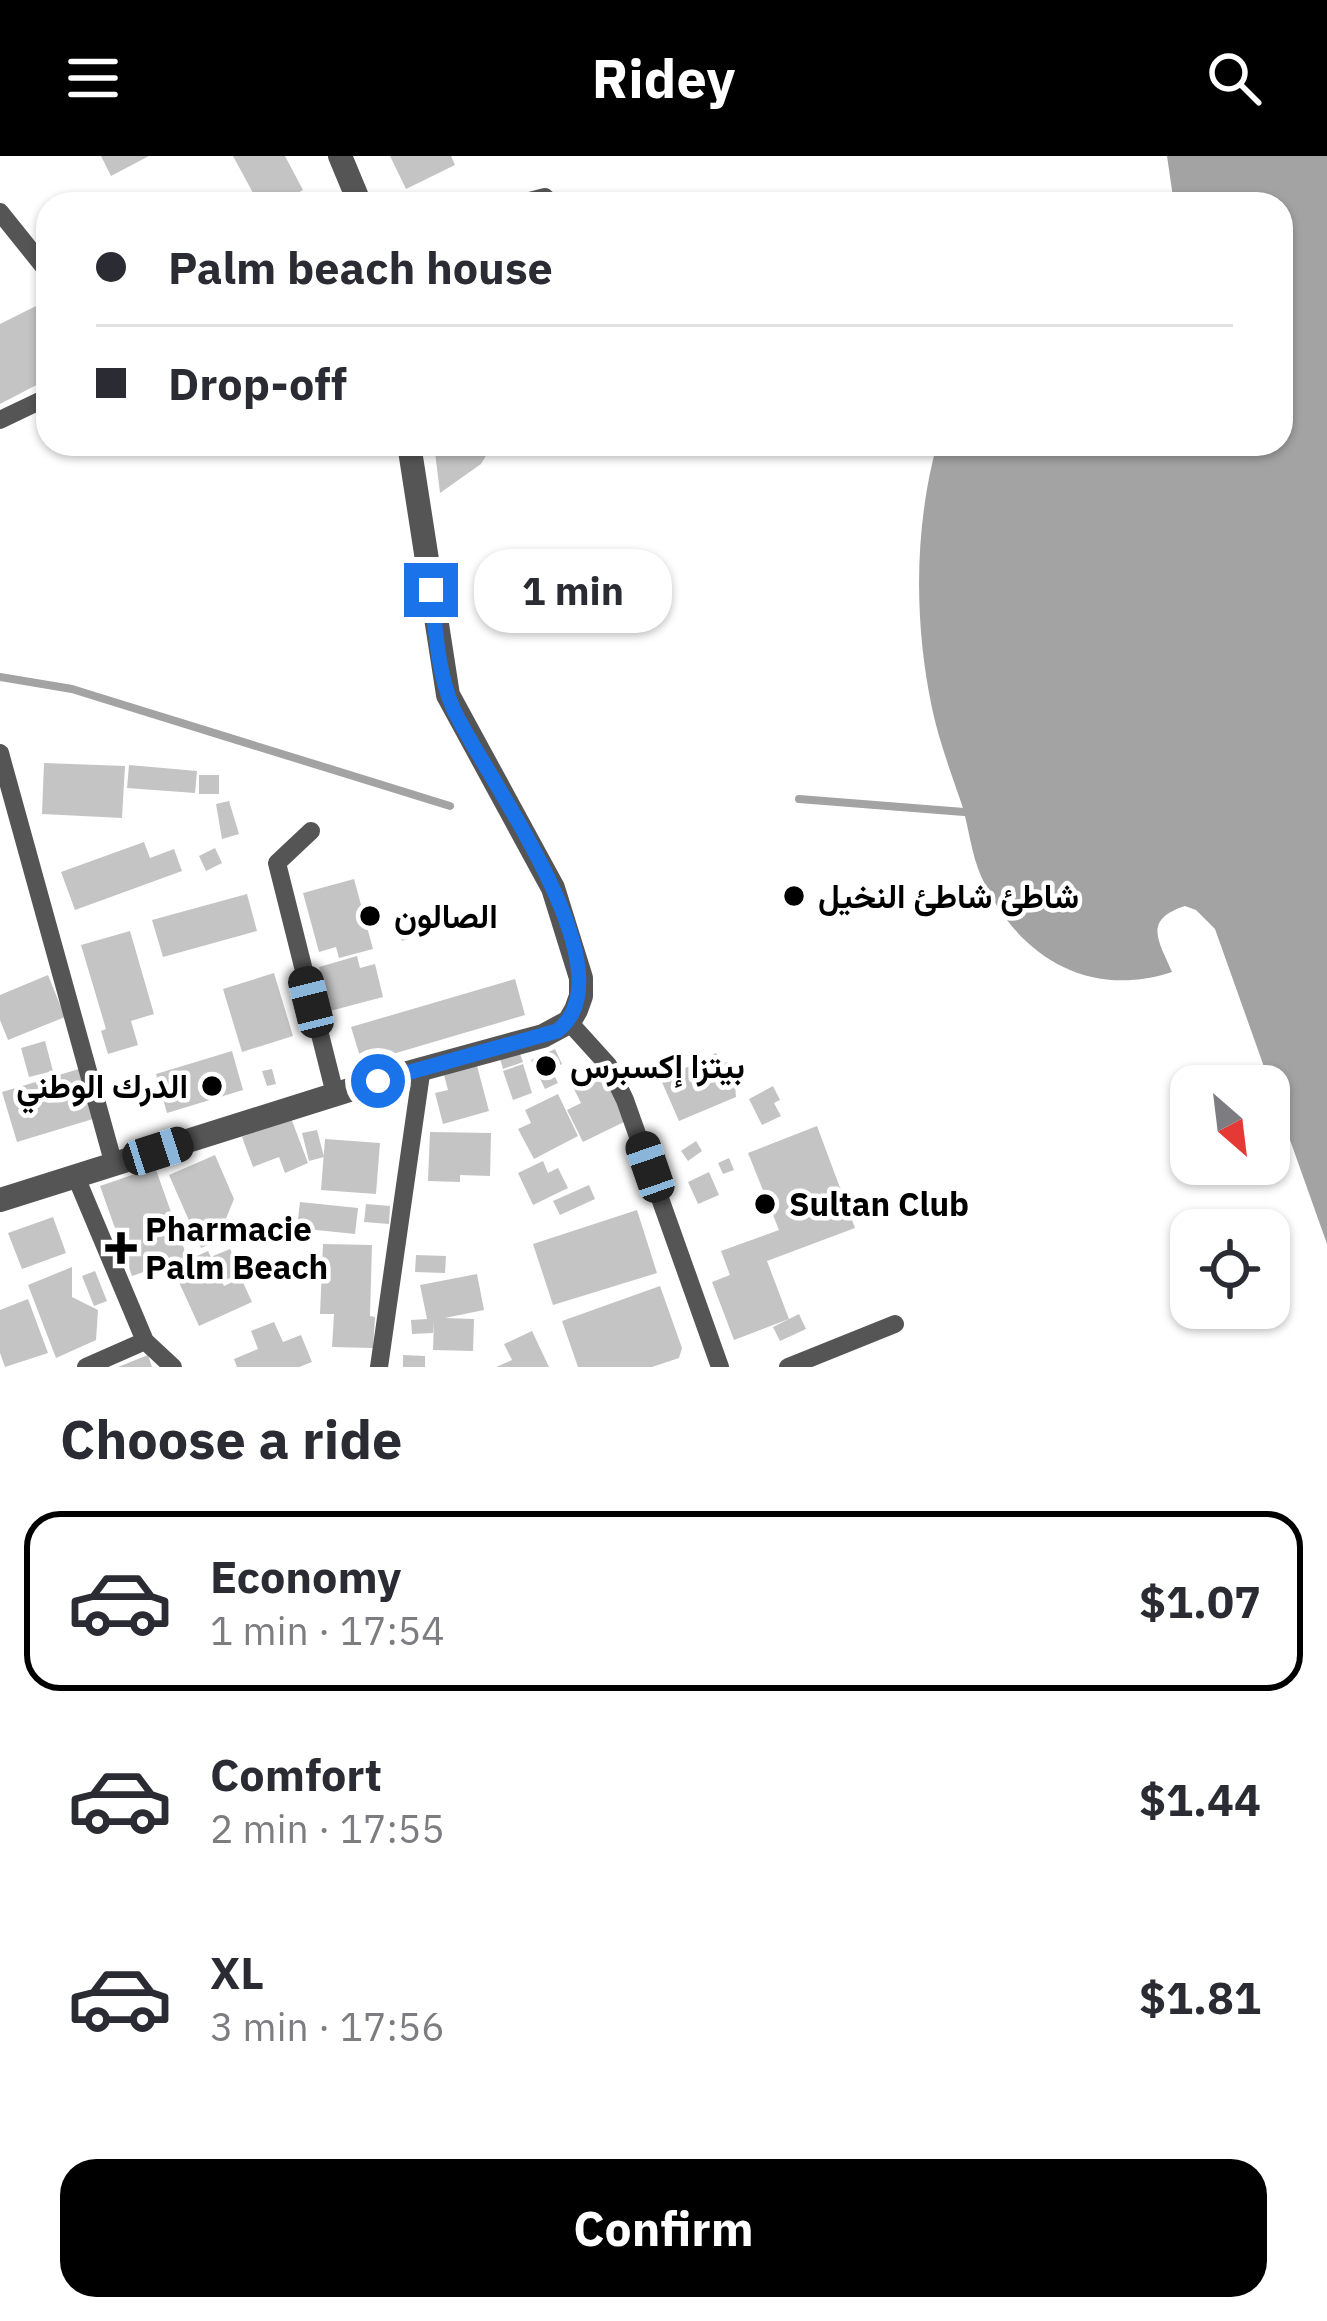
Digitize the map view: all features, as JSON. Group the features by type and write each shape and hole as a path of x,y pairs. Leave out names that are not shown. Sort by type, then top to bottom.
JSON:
{"street":[{"path":"340,156 355,192"},
{"path":"0,212 36,257"},
{"path":"0,420 36,403"},
{"path":"0,1200 422,1067 543,1036 569,1022 581,996 570,933 543,866 448,695 412,456"},
{"path":"0,754 114,1166"},
{"path":"311,831 277,863 335,1094"},
{"path":"569,1022 608,1065 626,1100 716,1365"},
{"path":"379,1367 422,1067"},
{"path":"76,1177 145,1341 172,1367"},
{"path":"788,1367 895,1324"},
{"path":"86,1367 145,1341"}],"shaded area":[{"path":"1167,156 1327,156 1327,1244 1290,1140 1290,1065 1263,1065 1215,929 1196,910 1185,906 1172,912 1163,918 1158,933 1172,972 1111,980 1058,964 1034,948 996,904 981,876 938,733 926,676 920,609 924,509 934,456 1293,456 1293,192 1172,192"}],"building":[{"path":"101,156 149,156 111,176"},
{"path":"233,156 285,156 303,190 300,192 252,192"},
{"path":"390,156 451,156 455,165 406,189"},
{"path":"36,306 36,385 0,404 0,324"},
{"path":"435,456 486,456 481,464 440,493"},
{"path":"44,763 125,766 122,818 42,814"},
{"path":"129,765 197,771 195,793 127,788"},
{"path":"199,775 219,775 219,794 199,794"},
{"path":"229,801 239,834 222,839 216,804"},
{"path":"144,842 150,858 174,849 182,871 75,910 61,872"},
{"path":"215,848 222,863 206,871 199,856"},
{"path":"354,879 373,949 339,958 336,947 319,952 303,893"},
{"path":"247,894 257,931 163,957 152,920"},
{"path":"415,924 419,935 402,941 398,929"},
{"path":"130,931 154,1014 131,1021 138,1045 108,1054 101,1031 106,1029 81,945"},
{"path":"357,956 360,968 375,964 383,997 330,1011 319,967"},
{"path":"274,973 293,1036 242,1052 223,989"},
{"path":"48,975 65,1017 8,1040 0,1020 0,995"},
{"path":"515,979 525,1015 362,1063 351,1027"},
{"path":"45,1041 53,1071 29,1077 21,1048"},
{"path":"518,1048 523,1062 503,1069 499,1055"},
{"name":"بيتزا إكسبرس","path":"555,1049 562,1064 551,1069 558,1083 545,1089 531,1060"},
{"path":"232,1051 243,1090 167,1113 156,1074"},
{"path":"716,1053 723,1062 742,1065 744,1076 735,1084 736,1097 679,1121 661,1080"},
{"path":"476,1062 489,1111 443,1124 435,1093 448,1090 443,1071"},
{"path":"523,1064 532,1093 513,1100 503,1071"},
{"path":"79,1069 93,1119 17,1142 2,1092"},
{"path":"272,1069 276,1084 267,1086 262,1071"},
{"path":"603,1072 626,1121 583,1142 567,1110 581,1103 573,1087"},
{"path":"773,1086 781,1116 762,1125 749,1099"},
{"path":"558,1094 578,1136 534,1159 518,1129 531,1123 525,1110"},
{"path":"291,1118 308,1163 285,1173 279,1157 253,1167 242,1137"},
{"path":"817,1126 855,1228 767,1261 789,1319 734,1340 712,1282 730,1275 721,1251 779,1230 748,1153"},
{"path":"317,1130 324,1157 309,1161 302,1133"},
{"path":"430,1132 491,1133 490,1176 428,1181"},
{"path":"325,1139 380,1143 376,1194 321,1190"},
{"path":"696,1141 702,1151 688,1161 681,1151"},
{"path":"215,1155 234,1199 225,1221 231,1235 201,1248 169,1175"},
{"path":"729,1158 734,1170 723,1174 718,1163"},
{"path":"543,1161 548,1173 558,1168 568,1188 533,1205 518,1173"},
{"path":"155,1167 187,1257 132,1276 100,1186"},
{"path":"709,1172 719,1195 698,1204 688,1182"},
{"path":"589,1185 595,1199 560,1215 553,1201"},
{"path":"300,1202 358,1208 355,1234 297,1228"},
{"path":"366,1204 390,1206 389,1224 364,1222"},
{"path":"637,1210 657,1273 553,1305 533,1244"},
{"path":"53,1217 66,1253 22,1269 8,1233"},
{"path":"323,1244 372,1245 373,1348 332,1347 334,1314 320,1314"},
{"path":"230,1249 241,1273 223,1281 213,1256"},
{"path":"208,1251 224,1286 241,1278 252,1302 199,1326 172,1267"},
{"path":"416,1255 446,1256 445,1273 415,1272"},
{"path":"72,1267 72,1297 98,1310 96,1340 56,1358 28,1285"},
{"path":"95,1271 107,1301 94,1306 82,1276"},
{"path":"477,1274 484,1310 445,1318 474,1319 473,1351 433,1350 434,1320 433,1333 412,1334 411,1320 427,1319 420,1285"},
{"path":"660,1286 682,1348 679,1358 652,1367 578,1367 562,1321"},
{"path":"28,1299 48,1353 5,1367 0,1353 0,1310"},
{"path":"799,1314 806,1329 780,1341 773,1327"},
{"path":"274,1322 283,1342 301,1335 312,1362 299,1367 237,1367 234,1359 258,1349 251,1331"},
{"path":"532,1331 549,1367 496,1367 512,1360 504,1344"},
{"path":"148,1355 152,1367 118,1367"},
{"path":"403,1355 425,1356 425,1367 403,1367"}],"waterway":[{"path":"0,677 72,689 450,806"},
{"path":"799,799 964,812"}],"place":[{"name":"شاطئ شاطئ النخيل","path":"794,896"},
{"name":"الصالون","path":"370,916"},
{"name":"بيتزا إكسبرس","path":"546,1066"},
{"name":"الدرك الوطني","path":"212,1086"},
{"name":"Sultan Club","path":"765,1204"},
{"name":"Pharmacie Palm Beach","path":"121,1248"}],"route":[{"path":"378,1081 557,1031 569,1022 581,996 577,956 553,888 448,695 431,590"}]}
